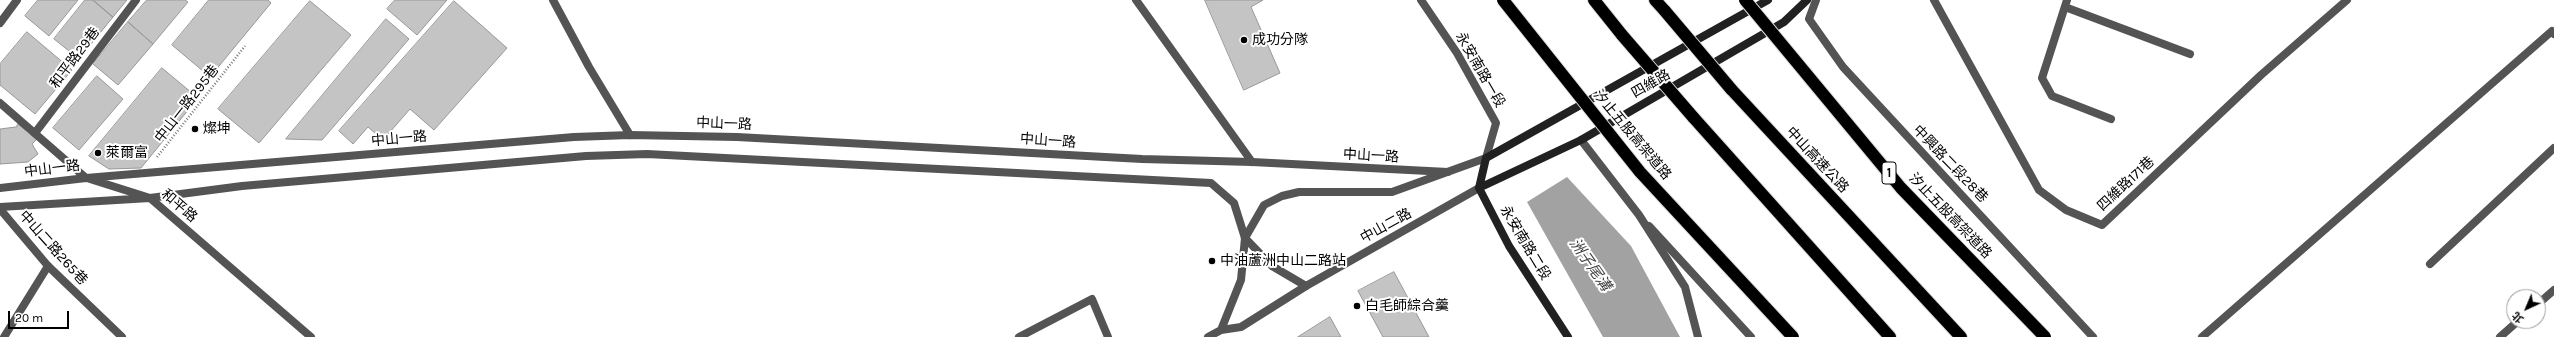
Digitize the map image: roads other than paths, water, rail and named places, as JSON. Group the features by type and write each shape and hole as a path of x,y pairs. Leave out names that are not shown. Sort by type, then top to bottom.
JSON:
{"highway":[{"name":"汐止五股高架道路","path":"1503,0 1640,172 1793,337"},
{"path":"1594,0 1622,35 1693,116 1890,337"},
{"name":"中山高速公路","path":"1655,0 1731,89 1960,337"},
{"name":"汐止五股高架道路","path":"1745,0 1901,188 2045,337"}],"main road":[{"name":"四維路","path":"1486,158 1768,0"},
{"name":"四維路","path":"1479,188 1581,140 1784,22 1807,0"},
{"path":"1479,188 1486,158"},
{"name":"永安南路二段","path":"1479,188 1509,246 1568,337"}],"street":[{"path":"0,23 17,0"},
{"name":"和平路29巷","path":"35,132 136,0"},
{"path":"553,0 589,67 630,135"},
{"path":"1136,0 1252,162"},
{"name":"永安南路一段","path":"1421,0 1457,53 1496,123 1486,158"},
{"name":"中興路二段28巷","path":"1816,0 1809,19 1843,67 2093,337"},
{"name":"四維路171巷","path":"1934,0 2039,190 2066,210 2102,225 2261,75 2347,0"},
{"path":"2111,119 2052,96 2042,78 2066,3 2190,54"},
{"path":"2202,337 2552,31 2554,34"},
{"name":"和平路","path":"0,103 86,178 150,198 311,337"},
{"name":"中山一路","path":"0,188 86,178 574,137 630,135 745,137 1142,159 1252,162 1448,172"},
{"path":"1581,140 1639,215 1751,337"},
{"path":"2430,264 2554,148"},
{"name":"中山一路","path":"0,208 150,198 274,184 586,156 647,154 1211,183 1234,203 1245,238 1241,280 1221,330"},
{"name":"中山一路","path":"1245,238 1264,205 1282,196 1299,192 1392,192 1486,158"},
{"name":"中山二路","path":"1208,337 1221,330 1241,327 1306,286 1479,188"},
{"name":"中山二路265巷","path":"0,208 48,266 122,337"},
{"path":"1639,215 1685,287 1698,337"},
{"path":"1245,238 1272,266 1306,286"},
{"path":"4,337 48,266"},
{"path":"2546,297 2554,290"},
{"path":"1019,337 1092,299 1108,337"},
{"path":"2500,337 2509,329"}],"water":[{"name":"洲子尾溝","path":"1567,177 1631,246 1680,337 1603,337 1527,202"}],"place":[{"name":"成功分隊","path":"1244,40"},
{"name":"燦坤","path":"195,129"},
{"name":"萊爾富","path":"98,153"},
{"name":"中油蘆洲中山二路站","path":"1212,261"},
{"name":"白毛師綜合羹","path":"1357,306"}]}
